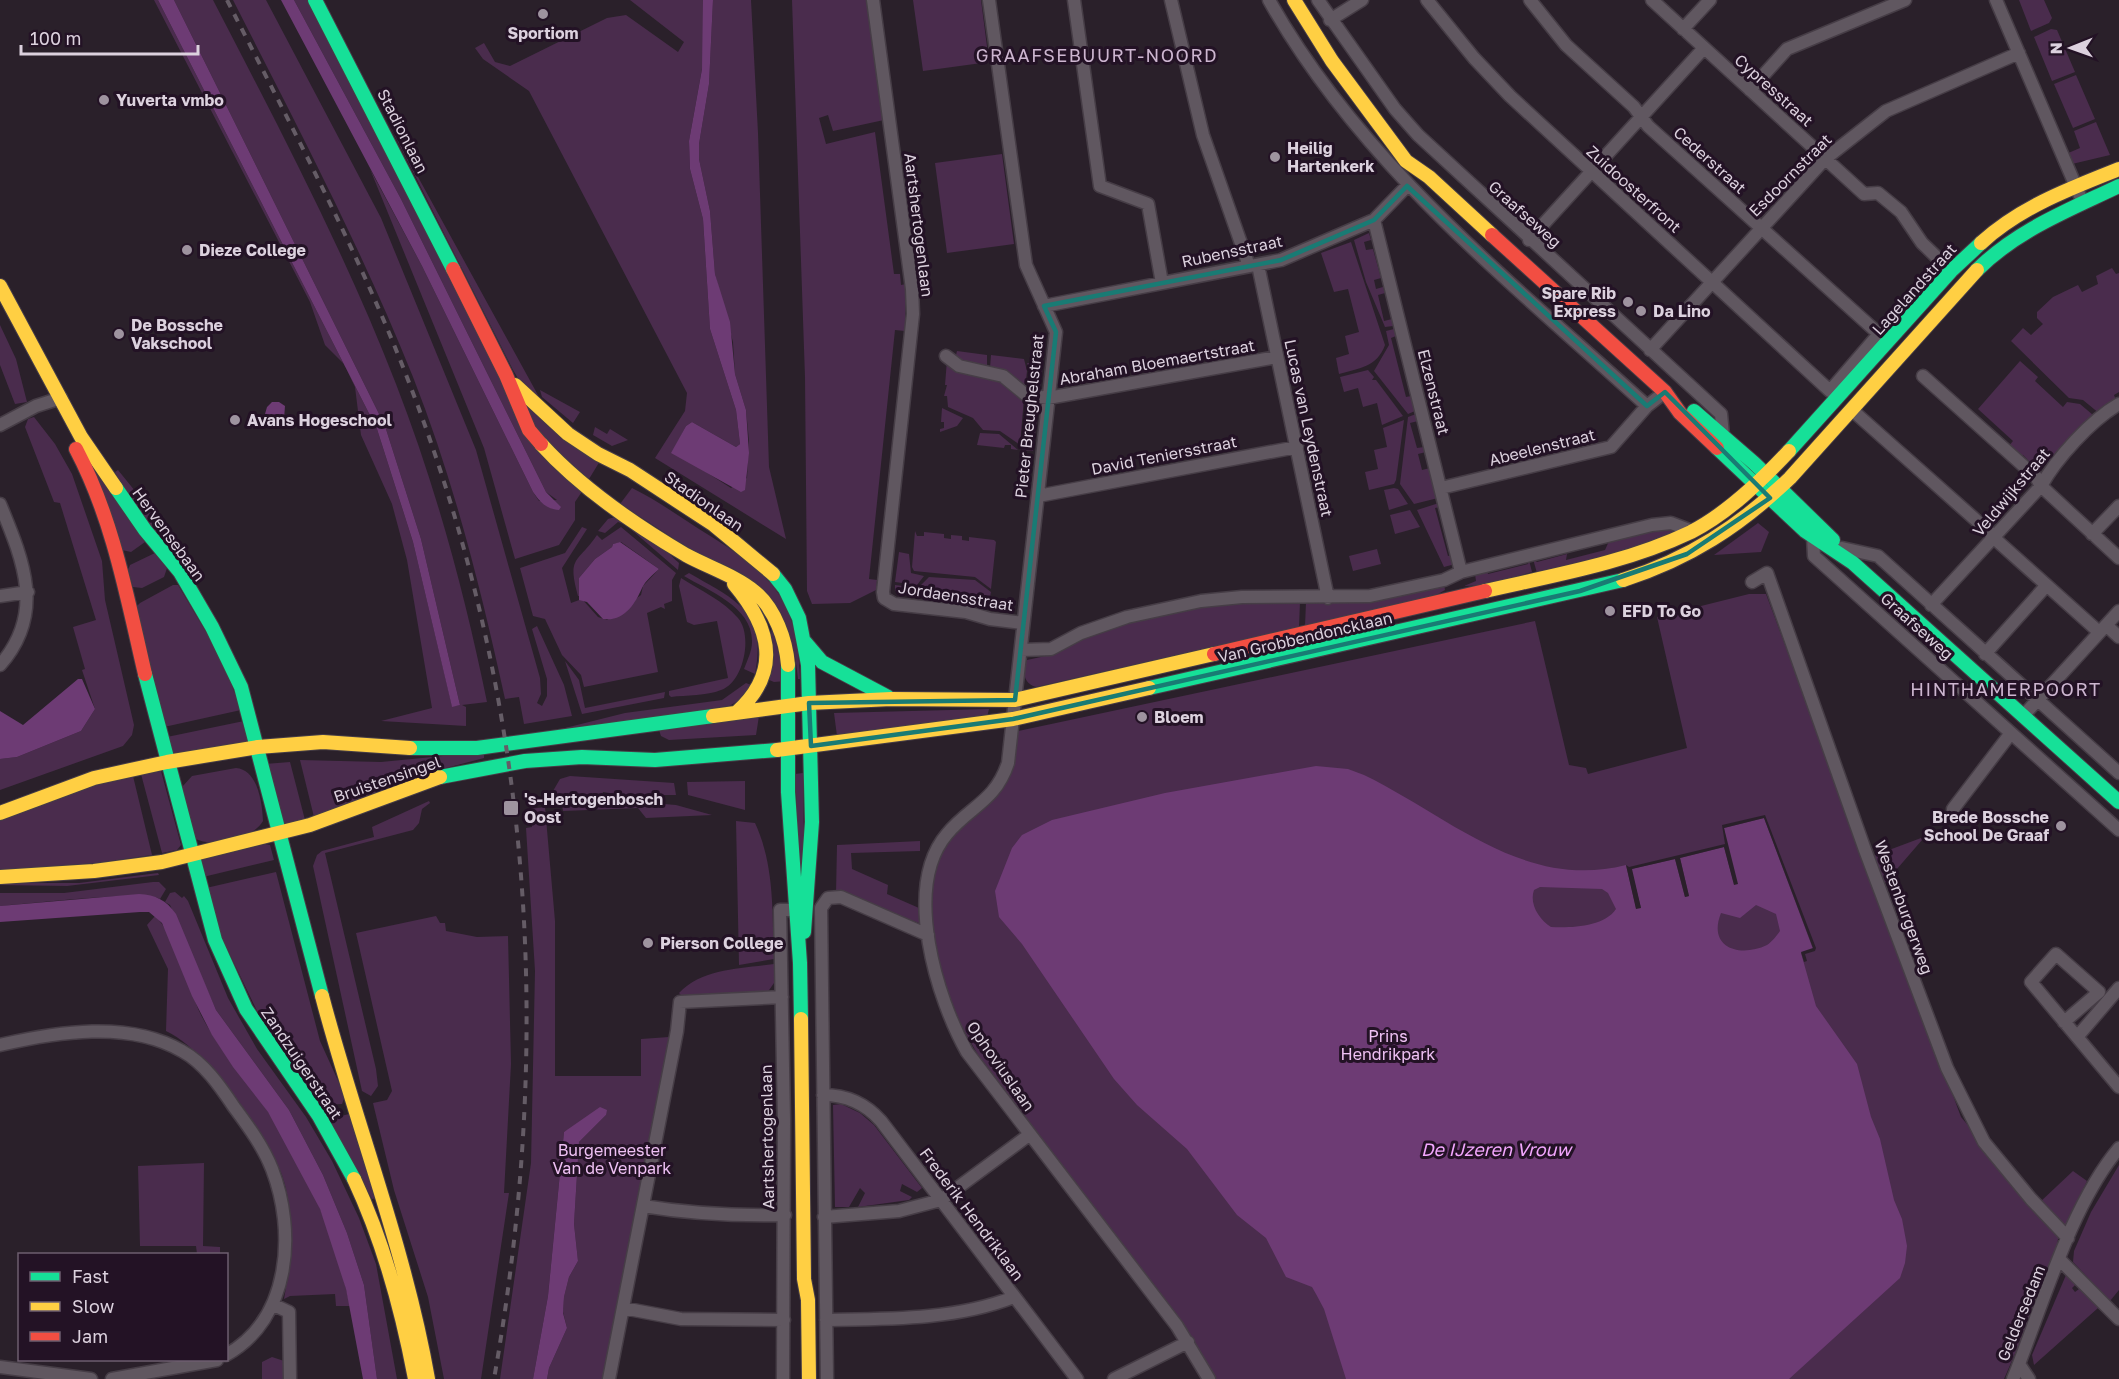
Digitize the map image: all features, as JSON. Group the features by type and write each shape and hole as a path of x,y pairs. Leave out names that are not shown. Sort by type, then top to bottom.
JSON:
{"main road":[{"name":"Stadionlaan","path":"315,0 391,144 506,375 529,430 563,468 685,554 754,591 776,621 787,653 789,706"},
{"name":"Graafseweg","path":"1294,0 1332,61 1372,113 1406,146 1429,177 1665,392 1685,404 1723,435 1813,537 1853,564 2119,802"},
{"name":"Lagelandstraat","path":"1762,480 1951,271 1986,238 2014,216 2075,185 2118,177"},
{"name":"Lagelandstraat","path":"1775,493 1852,410 1964,282 1995,252 2023,232 2083,203 2118,177"},
{"name":"Hervensebaan","path":"0,286 25,334 96,487 119,564 167,762"},
{"name":"Stadionlaan","path":"506,375 552,423 609,461 630,470 759,560 778,580 792,600 805,642 809,703"},
{"name":"Graafseweg","path":"1665,392 1680,413 1762,480"},
{"name":"Hervensebaan","path":"55,399 145,530 180,572 212,627 241,687 280,834"},
{"name":"Van Grobbendoncklaan","path":"809,703 891,699 1015,700 1620,560 1692,531 1718,515 1762,480"},
{"name":"Graafseweg","path":"1775,493 1842,548 1853,564"},
{"name":"Van Grobbendoncklaan","path":"811,746 1013,719 1625,579 1657,568 1720,536 1775,493"},
{"path":"728,576 754,611 762,627 767,648 759,684 747,703 736,713"},
{"path":"805,642 822,662 891,699"},
{"path":"800,963 813,816 809,703"},
{"name":"Bruistensingel","path":"0,813 94,778 167,762 258,747 323,742 416,748 477,748 809,703"},
{"path":"789,706 788,792 800,963 804,1279 808,1300 809,1379"},
{"name":"Bruistensingel","path":"0,877 94,872 162,862 280,834 432,778 480,768 525,761 582,757 656,759 811,746"},
{"name":"Zandzuigerstraat","path":"167,762 215,940 246,1009 319,1116 346,1162 373,1220 404,1319 415,1379"},
{"name":"Zandzuigerstraat","path":"280,834 328,1019 417,1315 428,1379"},
{"path":"799,1379 799,1300 804,1279"}],"street":[{"name":"Aartshertogenlaan","path":"873,0 912,289 913,314 884,598"},
{"name":"Pieter Breughelstraat","path":"989,0 1026,265 1056,332 1013,719"},
{"path":"1074,0 1100,186 1148,204 1162,283"},
{"name":"Lucas van Leydenstraat","path":"1171,0 1203,135 1254,266 1277,357 1328,598"},
{"path":"1269,0 1316,74 1354,125 1407,186 1647,406"},
{"name":"Graafseweg","path":"1318,0 1395,109 1418,135 1529,240 1721,414 1723,435"},
{"path":"1330,20 1362,0"},
{"name":"Zuidoosterfront","path":"1427,0 1474,58 1591,173 1830,391"},
{"name":"Cederstraat","path":"1530,0 1566,45 1642,117 1648,126 1879,334"},
{"name":"Cypresstraat","path":"1652,0 1864,194 1878,193 1901,212 1922,243 1951,271"},
{"path":"1683,29 1710,0"},
{"path":"1750,90 1787,49 1905,0"},
{"path":"1996,0 2083,203"},
{"path":"1529,240 1704,48"},
{"name":"Esdoornstraat","path":"1650,350 1825,159 1886,111 2019,53"},
{"path":"1316,74 1332,61"},
{"name":"Rubensstraat","path":"1044,306 1281,260 1374,220 1407,186"},
{"name":"Elzenstraat","path":"1374,220 1461,572"},
{"name":"Lagelandstraat","path":"1830,391 1879,334"},
{"name":"Abraham Bloemaertstraat","path":"946,356 959,366 1003,376 1026,395 1048,398 1277,357"},
{"path":"1923,376 2036,477 2041,486 2119,558"},
{"name":"Abeelenstraat","path":"1440,488 1611,447 1647,406 1665,392"},
{"path":"0,425 55,399"},
{"name":"Veldwijkstraat","path":"1931,605 2041,486 2051,468 2107,411 2119,404"},
{"path":"1852,410 2046,586 2102,629 2119,637"},
{"name":"David Teniersstraat","path":"1038,496 1297,447"},
{"path":"0,504 20,551 28,592 24,626 0,665"},
{"path":"2092,534 2119,506"},
{"name":"Van Grobbendoncklaan","path":"1021,650 1051,649 1081,633 1127,617 1191,602 1250,597 1370,596 1443,580 1461,572 1607,536 1671,523 1692,531"},
{"name":"Graafseweg","path":"1813,537 1814,556 2119,830"},
{"name":"Graafseweg","path":"1842,548 1878,556 2119,773"},
{"name":"Westenburgerweg","path":"1752,582 1767,573 1882,899 1947,1068 1967,1112 1984,1142 2031,1199 2068,1238"},
{"path":"1985,654 2046,586"},
{"path":"0,596 28,592"},
{"name":"Jordaensstraat","path":"884,598 894,604 966,612 990,619 1023,623"},
{"path":"2023,716 2119,611"},
{"name":"Ophoviuslaan","path":"1013,719 1008,763 995,791 959,821 945,836 934,855 928,887 928,935 937,980 955,1030 983,1074 1188,1342 1209,1379"},
{"path":"1953,809 2011,733"},
{"path":"827,1379 821,908 828,898 841,897 928,935"},
{"name":"Aartshertogenlaan","path":"783,1379 785,1215 780,910 795,910"},
{"path":"2104,996 2056,954 2031,982 2119,1087"},
{"path":"2064,1022 2119,988"},
{"path":"2077,1037 2104,996"},
{"path":"609,1379 677,1031 680,1002 782,997"},
{"path":"0,1046 47,1034 128,1034 167,1043 197,1061 221,1087 250,1130 271,1167 279,1189 283,1212 284,1267 274,1305 248,1340 228,1354"},
{"name":"Frederik Hendriklaan","path":"823,1095 836,1095 871,1110 1077,1379"},
{"path":"824,1216 899,1211 941,1200 1029,1135"},
{"name":"Geldersedam","path":"2013,1379 2068,1238 2094,1185 2119,1148"},
{"path":"643,1206 697,1214 785,1215"},
{"path":"2060,1260 2119,1319"},
{"path":"826,1320 936,1315 972,1310 1014,1297"},
{"path":"274,1305 289,1312 290,1379"},
{"path":"623,1308 681,1319 784,1320"},
{"path":"1114,1379 1188,1342"},
{"path":"112,1379 207,1361"},
{"path":"2019,1364 2029,1379"},
{"path":"0,1367 91,1379"}],"highlighted area":[{"path":"1407,186 1647,406 1665,392 1770,498 1687,554 1580,591 1013,719 811,746 809,703 1015,700 1056,332 1044,306 1281,260 1374,220"}],"green space":[{"path":"154,0 158,0 344,364 325,345 310,302"},
{"path":"174,0 213,0 333,238 396,384 437,501 469,621 487,702 462,705 466,707 466,726 381,721 432,708 407,560 392,504 361,435 355,387 347,370 377,429 413,542 452,706 460,705 421,539 385,426"},
{"path":"233,0 266,0 381,218 476,450 540,678 541,694 537,703 542,706 547,696 547,679 532,629 537,626 564,685 572,716 524,724 519,697 505,699 454,496 413,377 350,233"},
{"path":"294,0 309,0 393,160 531,441 583,490 575,502 575,520 559,545 515,559 484,448 370,169 422,266 533,492 539,501 557,500 546,492 401,199"},
{"path":"630,0 703,0 703,63 689,141 690,169 703,219 710,329 736,410 740,444 736,447 692,422 686,426 673,451 731,488 747,478 749,441 746,410 735,374 733,342 715,274 710,211 699,159 699,144 709,84 713,0 751,0 758,133 769,467 786,539 655,458 685,411 687,393 529,91 483,59 475,48 484,43 495,62 510,66 607,18 626,15 678,52 684,42"},
{"path":"792,0 867,0 884,120 833,131 828,115 819,118 826,144 875,132 894,274 900,274 901,285 906,284 905,331 895,330 869,579 877,580 876,590 850,603 812,604 807,591 805,377"},
{"path":"913,0 981,0 989,62 923,71"},
{"path":"2019,0 2044,0 2052,18 2049,23 2031,31"},
{"path":"2051,29 2057,30 2075,72 2052,81 2034,37"},
{"path":"2076,75 2095,119 2073,128 2054,84"},
{"path":"2096,122 2110,155 2072,164 2066,154 2080,148 2074,131"},
{"path":"390,126 539,397 536,400 525,390 513,370"},
{"path":"1002,154 1014,244 947,253 935,163"},
{"path":"1369,233 1371,240 1364,242 1366,250 1373,249 1381,278 1374,280 1376,289 1383,287 1385,293 1378,295 1384,321 1392,319 1393,326 1385,327 1366,282 1354,240"},
{"path":"1351,242 1385,345 1377,358 1367,366 1339,374 1336,358 1349,354 1345,336 1359,332 1348,289 1334,292 1321,253"},
{"path":"2112,268 2116,274 2119,273 2119,392 2114,395 2116,400 2100,414 2083,400 2069,398 2011,341 2023,328 2031,335 2043,324 2037,318 2037,312 2053,297 2078,285 2082,292 2098,284 2096,276"},
{"path":"0,325 16,359 27,402 15,404 0,365"},
{"path":"1394,329 1396,336 1391,338 1406,397 1411,396 1415,411 1408,414 1374,371 1389,345 1386,331"},
{"path":"957,351 987,355 987,369 966,367 948,354 956,355"},
{"path":"991,355 1024,359 1027,371 1025,390 990,368"},
{"path":"947,360 997,375 1024,398 1020,445 1000,431 983,430 973,418 948,407 947,396 944,396 947,385 945,385"},
{"path":"1034,360 1043,361 1039,395 1028,391 1030,371 1027,363 1034,364"},
{"path":"2020,361 2038,377 2035,381 2063,407 2067,402 2080,404 2093,415 2049,463 2035,462 2034,466 2023,455 2019,458 2007,448 2013,441 1978,409"},
{"path":"1368,370 1374,377 1372,380 1376,380 1403,416 1382,425 1377,403 1363,407 1358,388 1344,392 1340,377"},
{"path":"540,390 580,412 573,423 542,397"},
{"path":"519,399 600,461 589,479 549,444"},
{"path":"1027,399 1039,399 1033,451 1022,450"},
{"path":"942,408 963,418 957,426 940,432 940,429 944,428 944,422 941,422"},
{"path":"1416,414 1418,421 1410,423 1417,448 1424,447 1426,452 1418,454 1422,470 1430,468 1438,498 1414,504 1400,484 1408,417"},
{"path":"34,417 55,444 72,474 102,561 105,600 134,725 132,735 123,746 0,790 0,759 17,757 81,731 95,709 82,670 85,669 73,627 96,620 60,503 54,502 25,427 28,419"},
{"path":"1404,420 1394,484 1369,490 1365,472 1378,469 1374,450 1387,447 1383,428"},
{"path":"595,427 607,434 610,429 628,440 612,446 593,435"},
{"path":"980,433 999,434 1018,450 1011,449 1011,445 1005,445 1004,448 977,445"},
{"path":"89,454 145,542 131,552 122,550"},
{"path":"118,470 165,528 156,532 133,506 115,472"},
{"path":"632,488 666,507 743,558 774,588 785,605 793,626 798,650 800,679 798,679 793,646 782,616 764,591 737,571 696,552 620,504"},
{"path":"1398,489 1408,504 1389,510 1384,490"},
{"path":"1439,503 1440,507 1435,508 1448,556 1452,555 1455,564 1444,567 1417,510"},
{"path":"1410,510 1420,527 1395,534 1390,515"},
{"path":"615,517 633,522 650,534 679,563 678,570 626,525 618,522 605,533 598,531 608,519"},
{"path":"1758,523 1769,532 1761,552 1714,555"},
{"path":"582,527 587,529 562,568 571,603 582,599 598,617 607,620 641,595 643,586 659,569 621,542 613,544 595,559 579,578 581,596 578,596 574,567 579,556 597,535 602,540 621,527 676,573 672,580 672,601 664,604 665,609 661,607 647,613 658,672 584,687 581,675 562,655 545,619 533,616 520,568 565,553"},
{"path":"1656,528 1672,528 1676,532 1634,549 1537,573 1533,559 1537,562 1567,554 1566,560 1605,550 1610,539"},
{"path":"915,531 917,536 924,536 924,532 944,534 944,538 951,539 951,535 962,536 962,540 969,541 969,537 994,540 996,542 991,589 975,577 914,571 912,567"},
{"path":"1377,549 1381,564 1353,571 1349,556"},
{"path":"899,552 909,554 911,573 924,576 917,585 895,582"},
{"path":"155,553 167,568 164,577 142,588 133,587 128,570 130,565"},
{"path":"1529,560 1532,572 1486,585 1464,586 1476,581 1475,574 1487,571 1488,574 1528,564"},
{"path":"689,573 734,601 752,622 758,653 755,674 744,669 752,642 745,619 738,610 717,594 684,576"},
{"path":"929,577 975,580 991,592 990,597 901,588 898,597 895,585 918,588"},
{"path":"681,578 719,601 738,618 743,626 745,646 740,668 729,685 709,693 671,697 669,691 728,678 717,621 694,625 687,622 679,586"},
{"path":"1444,584 1445,590 1431,598 1305,626 1306,602 1342,602"},
{"path":"173,585 178,585 222,659 241,710 164,727 136,607"},
{"name":"De IJzeren Vrouw","path":"1749,594 1766,594 1961,1117 2059,1234 2056,1250 2059,1252 2004,1379 1215,1379 1198,1348 982,1062 962,1027 944,983 928,907 931,871 955,831 994,797 1014,732 1535,621 1569,765 1586,768 1588,774 1687,748 1657,617"},
{"path":"1300,602 1299,627 1036,687 1026,680 1024,668 1027,660 1050,655 1078,640 1128,622 1222,603"},
{"path":"772,624 785,681 774,682 767,679"},
{"path":"565,661 579,680 585,708 665,692 664,698 582,714"},
{"path":"746,683 751,685 740,700 729,706 553,731 625,713 722,700"},
{"path":"989,709 987,717 837,736 834,713"},
{"path":"759,716 756,735 669,740 661,736 659,730"},
{"path":"244,721 248,742 173,754 167,737"},
{"path":"484,752 484,758 423,774 314,817 300,760 381,762"},
{"path":"290,762 305,820 281,826 265,764"},
{"path":"236,768 249,774 254,781 260,796 263,821 251,833 232,840 211,843 194,838 182,787 192,776"},
{"path":"161,771 181,845 177,850 162,853 141,774"},
{"path":"803,773 804,845 801,889 795,774"},
{"path":"133,776 152,855 97,863 0,870 0,821 90,786"},
{"path":"570,776 674,783 676,795 621,795 603,792 601,799 676,805 712,815 646,818 638,808 563,811 562,806 554,806 553,791 560,779"},
{"path":"745,781 745,810 688,795 687,782"},
{"path":"429,801 430,803 422,809 419,823 413,830 325,853 376,1069 378,1086 371,1096 362,1091 313,866 317,855 322,851 374,837 372,827"},
{"name":"Burgemeester Van de Venpark","path":"545,807 555,921 555,1076 641,1076 641,1039 669,1037 603,1379 547,1379 549,1368 567,1328 563,1312 564,1297 569,1277 578,1261 574,1224 579,1142 606,1115 564,1132 548,1296 533,1379 500,1379 531,1163 535,971 526,828 532,827 530,809"},
{"path":"736,821 755,823 766,856 771,890 774,959 739,965"},
{"path":"1921,838 1922,840 1884,884 1873,856"},
{"path":"920,841 920,851 851,853 852,869 888,885 887,894 919,908 919,923 836,894 837,845"},
{"path":"265,844 270,845 274,860 203,877 199,860"},
{"path":"276,872 320,1041 345,1096 342,1104 326,1105 261,1019 221,936 206,888"},
{"path":"158,873 159,875 67,886 0,885 0,883 79,883"},
{"path":"159,882 166,889 160,899 132,896 0,906 0,893 64,893"},
{"path":"175,892 182,898 184,896 188,901 228,998 257,1049 306,1117 332,1161 359,1218 376,1264 397,1379 377,1379 364,1285 347,1233 323,1175 289,1110 216,1010 170,905 165,902 170,893"},
{"path":"155,916 169,935 208,1028 269,1113 308,1181 329,1231 350,1306 336,1306 335,1294 290,1296 284,1299 290,1220 282,1175 263,1138 233,1094 199,1055 166,1031 168,969 147,925"},
{"path":"436,916 440,923 445,923 446,931 477,937 508,936 511,1064 504,1193 509,1193 481,1379 444,1379 428,1297 394,1190 373,1103 387,1100 392,1091 356,933"},
{"path":"774,964 774,983 767,993 684,998 679,993 699,979 711,974"},
{"path":"841,1104 860,1113 874,1125 922,1188 917,1192 902,1184 900,1191 912,1197 909,1200 858,1207 865,1193 860,1188 849,1207 835,1207 833,1105"},
{"path":"349,1114 376,1198 372,1199 330,1122 333,1118"},
{"path":"204,1163 203,1246 220,1247 220,1253 197,1253 196,1246 140,1246 138,1166"},
{"path":"2119,1165 2119,1290 2110,1301 2073,1262 2074,1251 2091,1212"},
{"path":"2073,1171 2087,1181 2065,1226 2039,1203"},
{"path":"2066,1275 2079,1281 2072,1288 2075,1292 2083,1286 2101,1311 2098,1308 2034,1365 2032,1355"},
{"path":"272,1357 284,1361 284,1379 262,1379 262,1362"}],"water":[{"path":"158,0 174,0 385,426 421,539 460,705 452,707 413,542 377,429"},
{"path":"281,0 294,0 401,199 546,492 561,507 559,510 544,504 533,492 422,266"},
{"path":"703,0 713,0 709,84 699,144 699,159 710,211 715,274 730,322 735,374 746,410 749,453 745,490 741,492 671,453 686,426 692,422 736,447 740,444 736,410 710,329 703,219 690,169 689,141 702,69"},
{"path":"272,402 279,402 285,406 284,419 278,423 268,420 253,428 250,422 265,414"},
{"path":"620,542 659,569 645,583 628,611 617,618 603,619 587,602 579,600 579,578 595,559 613,544"},
{"path":"78,679 82,679 95,709 81,731 17,757 0,759 0,711 23,725"},
{"name":"De IJzeren Vrouw","path":"1316,766 1348,769 1364,775 1489,845 1521,859 1554,868 1589,870 1626,865 1636,908 1641,908 1631,869 1675,859 1685,897 1689,896 1680,858 1724,847 1734,884 1724,828 1764,818 1813,949 1801,953 1816,1006 1857,1064 1871,1117 1880,1139 1907,1246 1900,1278 1789,1379 1346,1379 1324,1309 1312,1287 1286,1277 1266,1238 1237,1215 1187,1149 1137,1105 1114,1079 1022,944 999,917 995,891 1012,848 1022,835 1052,820 1165,793","holes":["1540,887 1602,889 1608,893 1616,909 1604,920 1595,923 1551,927 1543,920 1534,906 1534,890","1756,905 1776,914 1780,931 1769,944 1757,949 1737,950 1722,942 1718,935 1721,913 1740,918"]},
{"path":"139,894 160,899 176,914 216,1010 289,1110 323,1175 347,1233 364,1285 377,1379 363,1379 346,1289 320,1209 268,1112 233,1067 212,1035 192,996 162,923 149,912 0,922 0,906"},
{"path":"600,1107 607,1110 606,1115 579,1142 574,1224 578,1261 569,1277 564,1297 563,1313 567,1328 549,1368 547,1379 533,1379 548,1296 564,1132"}],"pier":[{"path":"1765,815 1816,948 1815,951 1805,954 1807,961 1804,962 1801,952 1813,948 1764,818 1724,828 1738,884 1734,885 1724,847 1680,858 1689,896 1685,897 1675,859 1632,869 1641,908 1636,909 1626,865 1629,867 1725,844 1722,825"}],"railway":[{"path":"227,0 347,238 390,335 410,385 452,507 484,629 507,752 521,876 526,1000 524,1126 513,1252 494,1379"}],"traffic: fast":[{"path":"315,0 453,269"},
{"path":"1977,270 2026,232 2119,186"},
{"path":"1789,451 1951,271 1981,243"},
{"path":"1694,411 1754,463 1833,540"},
{"path":"1717,448 1805,531 1853,563 2119,802"},
{"path":"116,488 145,530 180,572 212,627 241,687 322,996"},
{"path":"773,574 785,589 799,618 808,665 812,822 804,932"},
{"path":"1149,688 1623,580"},
{"path":"805,642 822,662 888,697"},
{"path":"788,665 788,792 800,963 801,1019"},
{"path":"145,674 215,940 246,1009 319,1116 354,1179"},
{"path":"410,748 477,748 713,716"},
{"path":"440,777 525,761 582,757 655,760 777,750"}],"traffic: slow":[{"path":"1294,0 1332,61 1406,161 1429,177 1492,235"},
{"path":"1981,243 1996,230 2029,209 2065,191 2119,169"},
{"path":"1623,580 1647,572 1692,551 1733,526 1771,495 1790,478 1977,270"},
{"path":"0,286 81,437 116,488"},
{"path":"515,385 568,434 598,454 630,470 714,525 773,574"},
{"path":"541,444 573,476 628,518 686,555 731,576 755,592 774,616 785,645 788,665"},
{"path":"1485,591 1616,560 1691,532 1718,516 1743,496 1789,451"},
{"path":"734,584 756,616 766,649 766,665 761,681 751,697 736,713"},
{"path":"713,716 809,703 891,699 1015,700 1214,654"},
{"path":"777,750 1013,719 1149,688"},
{"path":"0,813 94,778 167,762 258,747 323,742 410,748"},
{"path":"0,877 94,871 162,862 310,825 440,777"},
{"path":"322,996 407,1282 428,1379"},
{"path":"801,1019 804,1279 808,1300 809,1379"},
{"path":"354,1179 365,1203 391,1277 415,1379"}],"traffic: jam":[{"path":"1492,235 1665,392 1680,413 1717,448"},
{"path":"453,269 506,375 529,430 541,444"},
{"path":"76,449 100,503 118,559 145,674"},
{"path":"1214,654 1485,591"}],"place":[{"name":"Sportiom","path":"543,14"},
{"name":"Yuverta vmbo","path":"104,100"},
{"name":"Heilig Hartenkerk","path":"1275,157"},
{"name":"Dieze College","path":"187,250"},
{"name":"Spare Rib Express","path":"1628,302"},
{"name":"Da Lino","path":"1641,311"},
{"name":"De Bossche Vakschool","path":"119,334"},
{"name":"Avans Hogeschool","path":"235,420"},
{"name":"EFD To Go","path":"1610,611"},
{"name":"Bloem","path":"1142,717"},
{"name":"'s-Hertogenbosch Oost","path":"511,808"},
{"name":"Brede Bossche School De Graaf","path":"2061,826"},
{"name":"Pierson College","path":"648,943"}],"district":[{"name":"GRAAFSEBUURT-NOORD","path":"1097,56"},
{"name":"HINTHAMERPOORT","path":"2006,690"}],"park label":[{"name":"Prins Hendrikpark","path":"1388,1045"}]}
